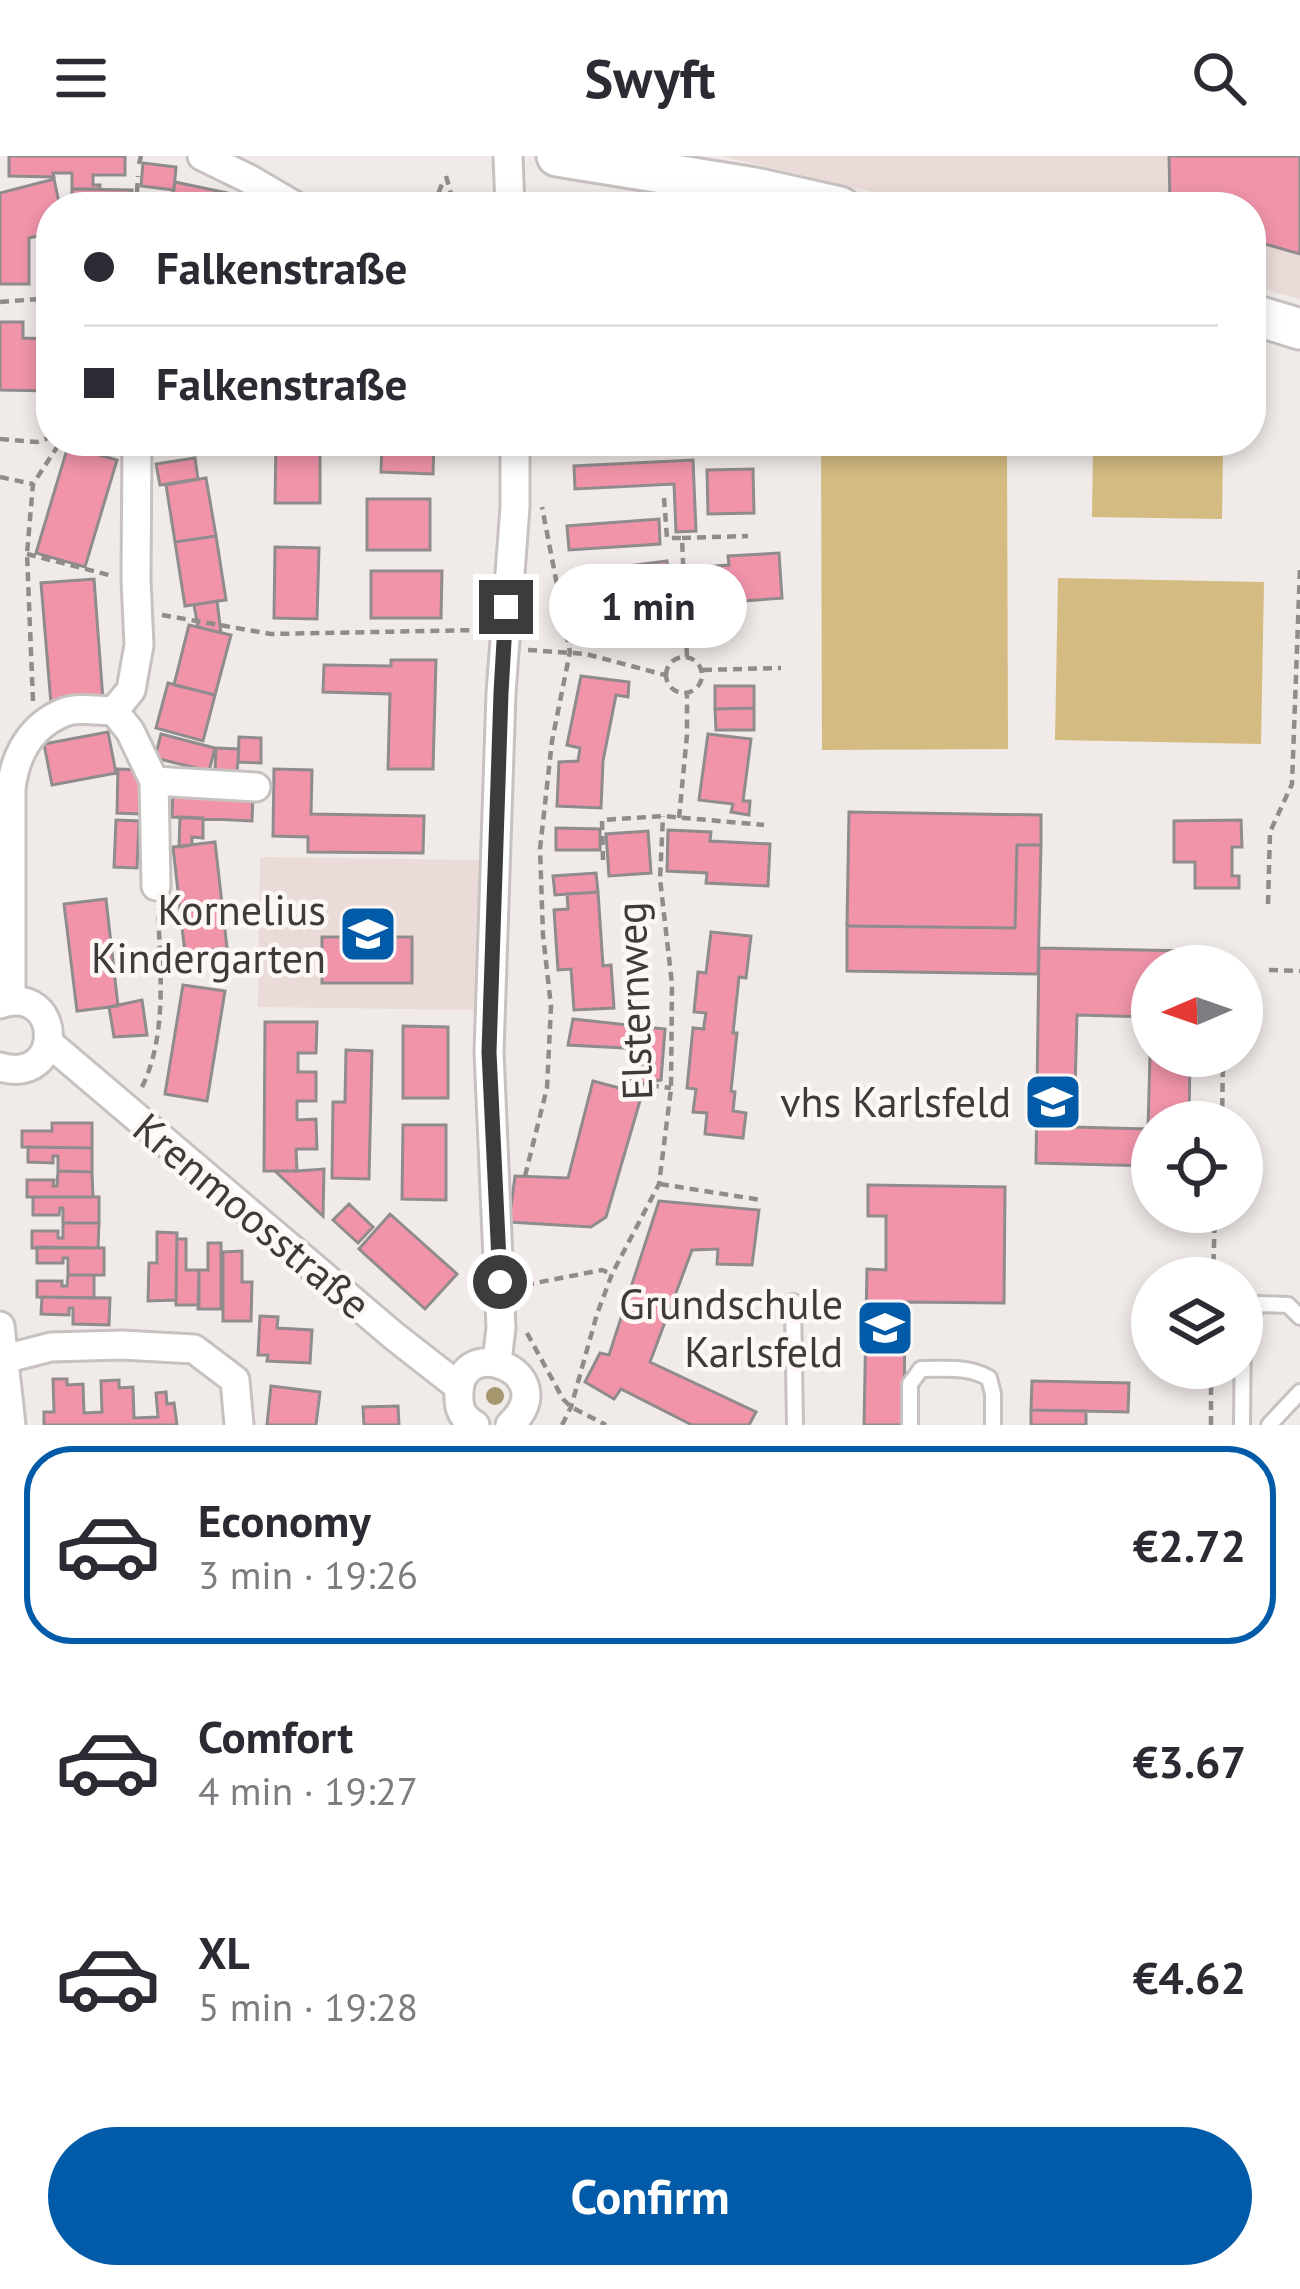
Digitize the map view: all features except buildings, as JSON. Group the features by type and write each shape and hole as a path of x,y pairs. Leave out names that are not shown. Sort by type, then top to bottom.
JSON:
{"main road":[{"path":"557,156 773,192"},
{"path":"1266,319 1300,329"}],"street":[{"path":"202,156 251,192"},
{"path":"508,156 509,192"},
{"path":"114,711 131,690 139,645 137,456"},
{"path":"497,1361 501,1328 489,1052 515,456"},
{"path":"5,1002 11,789 19,756 34,731 68,710 114,711"},
{"path":"114,711 130,731 154,781 156,886"},
{"path":"154,781 256,787"},
{"name":"Krenmoosstraße","path":"5,1002 22,1001 41,1012 49,1043 458,1386"},
{"path":"0,1066 28,1067 49,1043"},
{"path":"0,1326 11,1425"},
{"path":"4,1359 51,1347 194,1349 236,1380 239,1425"},
{"path":"470,1424 460,1411 458,1386 466,1372 497,1361 512,1368 524,1384 526,1401 519,1423"}],"lane":[{"path":"793,1302 794,1425"},
{"path":"1243,1425 1243,1324 1260,1304 1288,1305 1300,1317"},
{"path":"910,1425 910,1384 921,1369 952,1368 974,1369 989,1378 993,1425"},
{"path":"1269,1425 1300,1392"}],"path":[{"path":"137,192 138,176"},
{"path":"439,192 446,176 450,192"},
{"path":"0,302 36,299"},
{"path":"0,439 36,442"},
{"path":"34,731 27,554 33,484 51,456"},
{"path":"0,477 33,484"},
{"path":"664,498 667,538 748,536"},
{"path":"524,1176 548,1088 551,1006 540,850 552,741 570,652 542,507"},
{"path":"682,538 687,657"},
{"path":"27,554 136,580"},
{"path":"1268,904 1270,832 1296,784 1300,568"},
{"path":"139,610 271,634 504,639 665,674"},
{"path":"687,657 702,670 700,685 687,694 673,690 665,674 670,662 687,657"},
{"path":"702,670 781,668"},
{"path":"679,818 687,694"},
{"name":"Elsternweg","path":"562,1425 612,1274 659,1184 671,1089 672,984 660,879 662,816"},
{"name":"Elsternweg","path":"603,860 602,820 662,816 764,825"},
{"path":"129,1114 149,1073 157,1030 161,986 156,886"},
{"path":"1268,970 1300,970"},
{"path":"633,1057 631,1083 671,1089"},
{"path":"659,1184 760,1200"},
{"path":"525,1285 602,1270 612,1274"},
{"path":"526,1332 563,1399 606,1425"},
{"path":"1211,1389 1211,1425"}],"shaded area":[{"path":"721,156 1300,156 1300,299 1266,290 1266,192 873,192"},
{"path":"821,456 1007,456 1008,749 822,750"},
{"path":"1093,456 1223,456 1222,519 1092,517"},
{"path":"1058,578 1264,582 1261,744 1055,740"},
{"name":"Kornelius Kindergarten","path":"260,857 479,860 477,1010 258,1007"}],"place":[{"name":"Kornelius Kindergarten","path":"368,934"},
{"name":"vhs Karlsfeld","path":"1053,1102"},
{"name":"Grundschule Karlsfeld","path":"885,1328"}],"route":[{"path":"500,1282 489,1052 506,607"}]}
